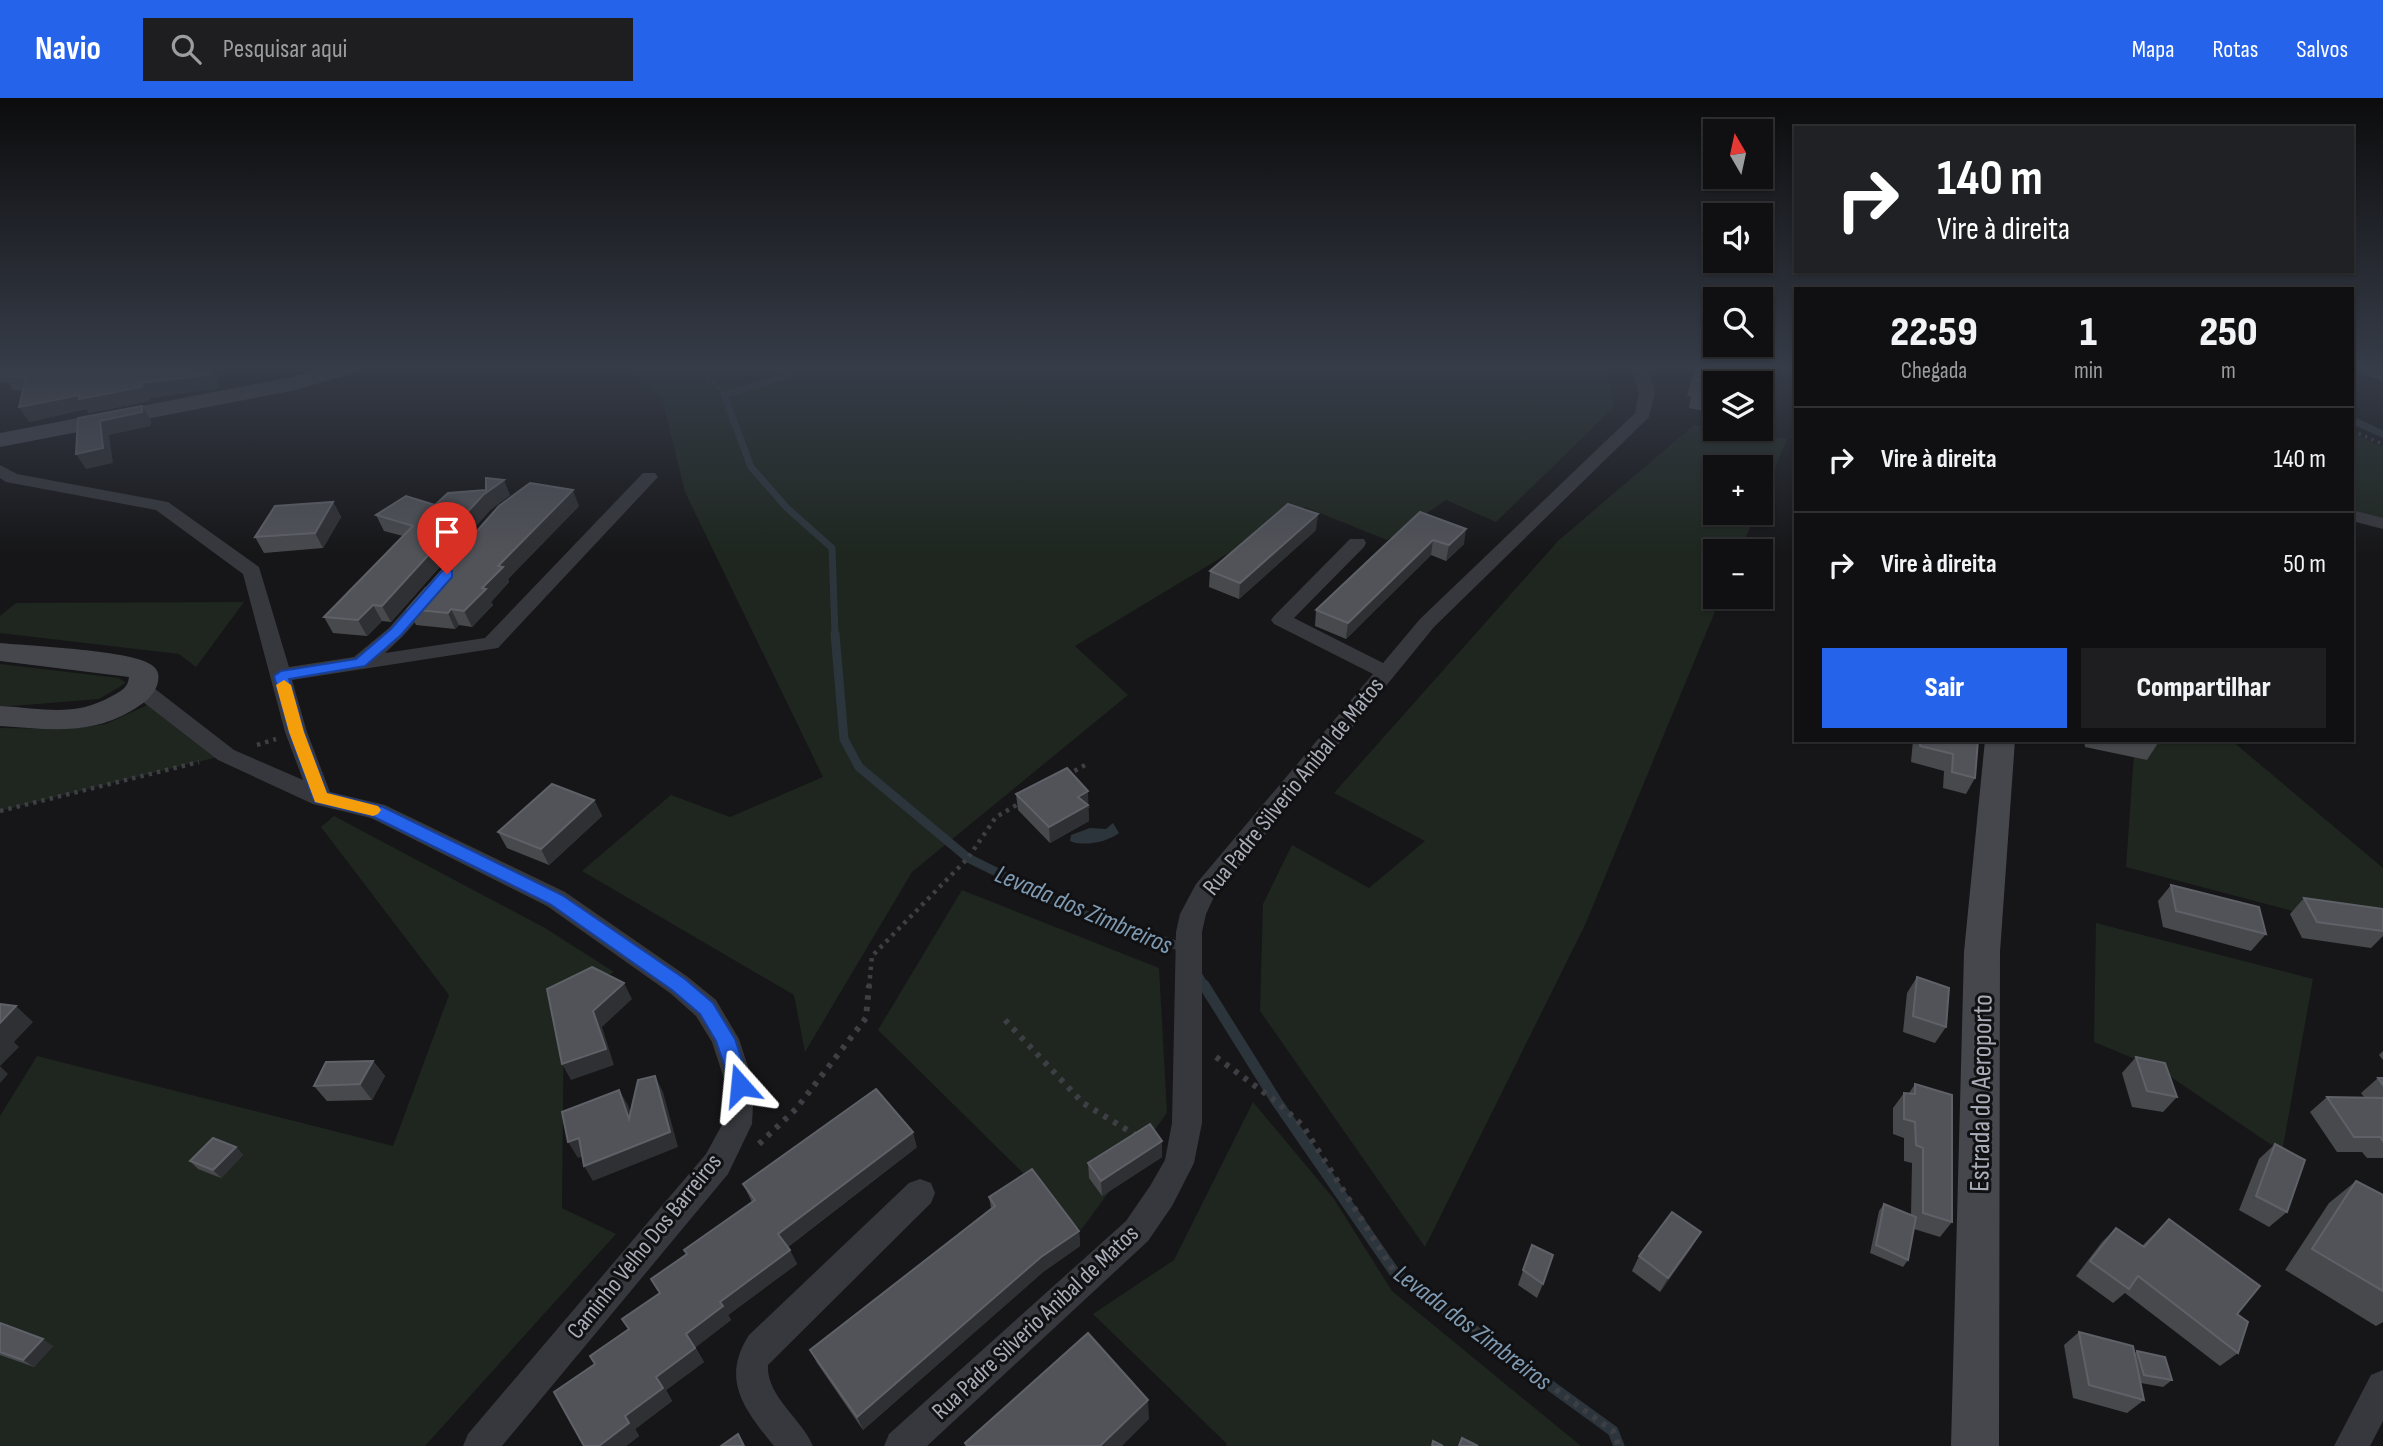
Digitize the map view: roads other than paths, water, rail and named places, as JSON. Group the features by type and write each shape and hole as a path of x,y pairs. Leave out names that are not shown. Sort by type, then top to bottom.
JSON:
{"main road":[{"path":"0,440 58,429"},
{"path":"0,653 132,666 144,673 142,690 94,717 67,719 0,716"},
{"name":"Estrada do Aeroporto","path":"1975,1446 1982,952 2000,742"}],"street":[{"name":"Rua Padre Silverio Anibal de Matos","path":"901,1446 1137,1231 1161,1196 1179,1163 1187,1123 1189,945 1193,914 1205,891 1427,624 1628,429"},
{"path":"0,470 12,478 162,506 252,571 296,732 321,798"},
{"path":"281,676 491,643 649,477"},
{"path":"0,489 30,482"},
{"path":"2354,516 2383,524"},
{"path":"1357,543 1281,620 1385,672"},
{"path":"360,663 396,632 447,574"},
{"name":"Caminho Velho Dos Barreiros","path":"142,690 226,755 321,798 377,811 556,900 679,985 706,1008 725,1039 740,1085 737,1124 717,1164 480,1446"},
{"path":"796,1446 758,1395 752,1381 751,1363 761,1347 920,1193"},
{"path":"2351,1446 2383,1387"}],"waterway":[{"name":"Levada dos Zimbreiros","path":"737,429 751,467 787,508 832,548 835,635"},
{"name":"Levada dos Zimbreiros","path":"2372,429 2383,434"},
{"name":"Levada dos Zimbreiros","path":"835,634 844,739 859,767 968,858 1077,912 1179,946 1183,951"},
{"name":"Levada dos Zimbreiros","path":"1196,972 1205,987"},
{"name":"Levada dos Zimbreiros","path":"1204,985 1277,1102 1395,1273 1613,1431 1619,1446"}]}
